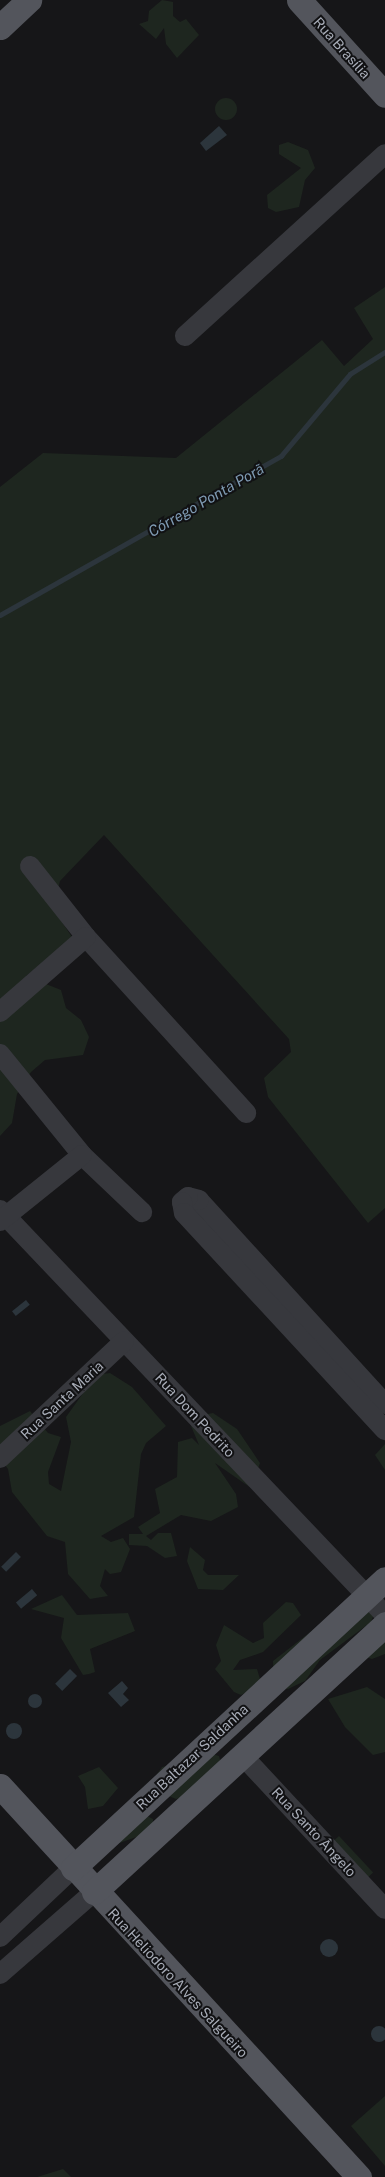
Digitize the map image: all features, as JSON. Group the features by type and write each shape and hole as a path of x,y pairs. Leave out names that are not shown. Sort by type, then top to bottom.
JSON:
{"main road":[{"path":"2,19 29,0"},
{"name":"Rua Brasília","path":"299,0 385,96"},
{"name":"Rua Brasília","path":"321,0 385,70"},
{"name":"Rua Baltazar Saldanha","path":"73,1868 385,1579"},
{"path":"94,1892 385,1624"},
{"name":"Rua Heliodoro Alves Salgueiro","path":"0,1786 94,1892 359,2177"}],"street":[{"path":"185,336 385,154"},
{"path":"30,866 86,937 246,1113"},
{"path":"0,1012 86,937"},
{"path":"0,1054 82,1155 142,1212"},
{"path":"2,1216 82,1155"},
{"path":"385,1404 311,1336 184,1213 182,1202 188,1197 199,1200 311,1336 385,1430"},
{"name":"Rua Dom Pedrito","path":"2,1216 385,1615"},
{"name":"Rua Santa Maria","path":"0,1458 124,1341"},
{"name":"Rua Santo Ângelo","path":"242,1754 385,1909"},
{"name":"Rua Baltazar Saldanha","path":"0,1937 73,1868"},
{"path":"0,1974 94,1892"}],"shaded area":[{"path":"162,0 173,2 173,16 180,22 186,19 199,35 177,58 166,44 164,28 156,39 139,24 148,21 149,11"},
{"path":"226,98 234,101 237,109 234,117 226,120 218,117 215,109 218,101"},
{"path":"219,126 227,135 206,151 200,143"},
{"path":"288,142 308,150 315,168 305,180 299,207 276,212 268,208 267,195 301,168 279,154 279,145"},
{"path":"385,287 385,1208 368,1223 268,1097 264,1078 291,1052 289,1039 104,835 60,881 53,909 74,940 26,976 61,990 66,1008 81,1020 89,1037 83,1055 45,1060 31,1072 17,1094 12,1123 0,1136 0,487 43,453 176,458 322,340 344,366 373,339 354,308"},
{"path":"26,1300 30,1305 16,1316 12,1311"},
{"path":"110,1373 132,1387 166,1426 146,1443 141,1454 134,1517 101,1536 111,1542 123,1538 130,1549 121,1572 110,1574 105,1569 100,1586 108,1596 90,1599 68,1574 65,1542 47,1536 12,1492 8,1469 0,1458 0,1426 30,1411 48,1433 61,1437 48,1472 49,1484 61,1491 71,1442 66,1417 96,1375"},
{"path":"213,1413 237,1429 260,1463 251,1488 215,1463 236,1494 238,1507 211,1521 181,1515 146,1536 151,1540 158,1533 171,1533 177,1556 165,1558 147,1546 129,1545 129,1534 143,1534 138,1527 160,1513 155,1489 177,1477 178,1442 192,1438 199,1445 191,1426 198,1416"},
{"path":"385,1444 385,1470 375,1455"},
{"path":"190,1547 205,1560 203,1570 208,1575 239,1575 223,1590 198,1589 187,1561"},
{"path":"16,1552 21,1557 6,1572 1,1567"},
{"path":"32,1589 37,1595 21,1609 16,1602"},
{"path":"62,1595 77,1615 128,1613 135,1631 90,1649 95,1672 83,1675 61,1638 64,1618 31,1609"},
{"path":"286,1602 293,1603 301,1615 263,1652 240,1660 233,1670 257,1669 260,1679 251,1690 241,1695 234,1692 215,1669 221,1661 216,1645 224,1625 253,1643 264,1638 263,1623"},
{"path":"345,1605 376,1611 371,1621 385,1610 385,1654 372,1659 359,1655 367,1625 320,1660 305,1681 288,1689 274,1686 273,1661"},
{"path":"70,1669 77,1676 62,1691 55,1684"},
{"path":"122,1681 128,1688 123,1694 129,1700 121,1707 108,1693"},
{"path":"367,1687 385,1699 385,1752 373,1755 345,1727 328,1699"},
{"path":"32,1694 38,1694 42,1701 38,1708 32,1708 28,1704 28,1698"},
{"path":"11,1723 17,1723 22,1728 20,1737 11,1739 6,1734 6,1728"},
{"path":"212,1754 219,1756 222,1767 201,1792 176,1799 164,1794 155,1777 162,1767"},
{"path":"99,1767 118,1788 103,1806 88,1809 85,1787 78,1776"},
{"path":"147,1816 153,1819 153,1831 114,1845"},
{"path":"339,1836 373,1873 364,1881 329,1845"},
{"path":"329,1939 335,1942 338,1948 335,1954 329,1957 323,1954 320,1948 323,1942"},
{"path":"379,2026 385,2028 387,2034 385,2040 379,2042 373,2040 371,2034 373,2028"},
{"path":"385,2096 385,2166 351,2126"},
{"path":"63,2169 71,2177 37,2177"}],"waterway":[{"name":"Córrego Ponta Porã","path":"0,615 281,456 350,374 385,352"}]}
